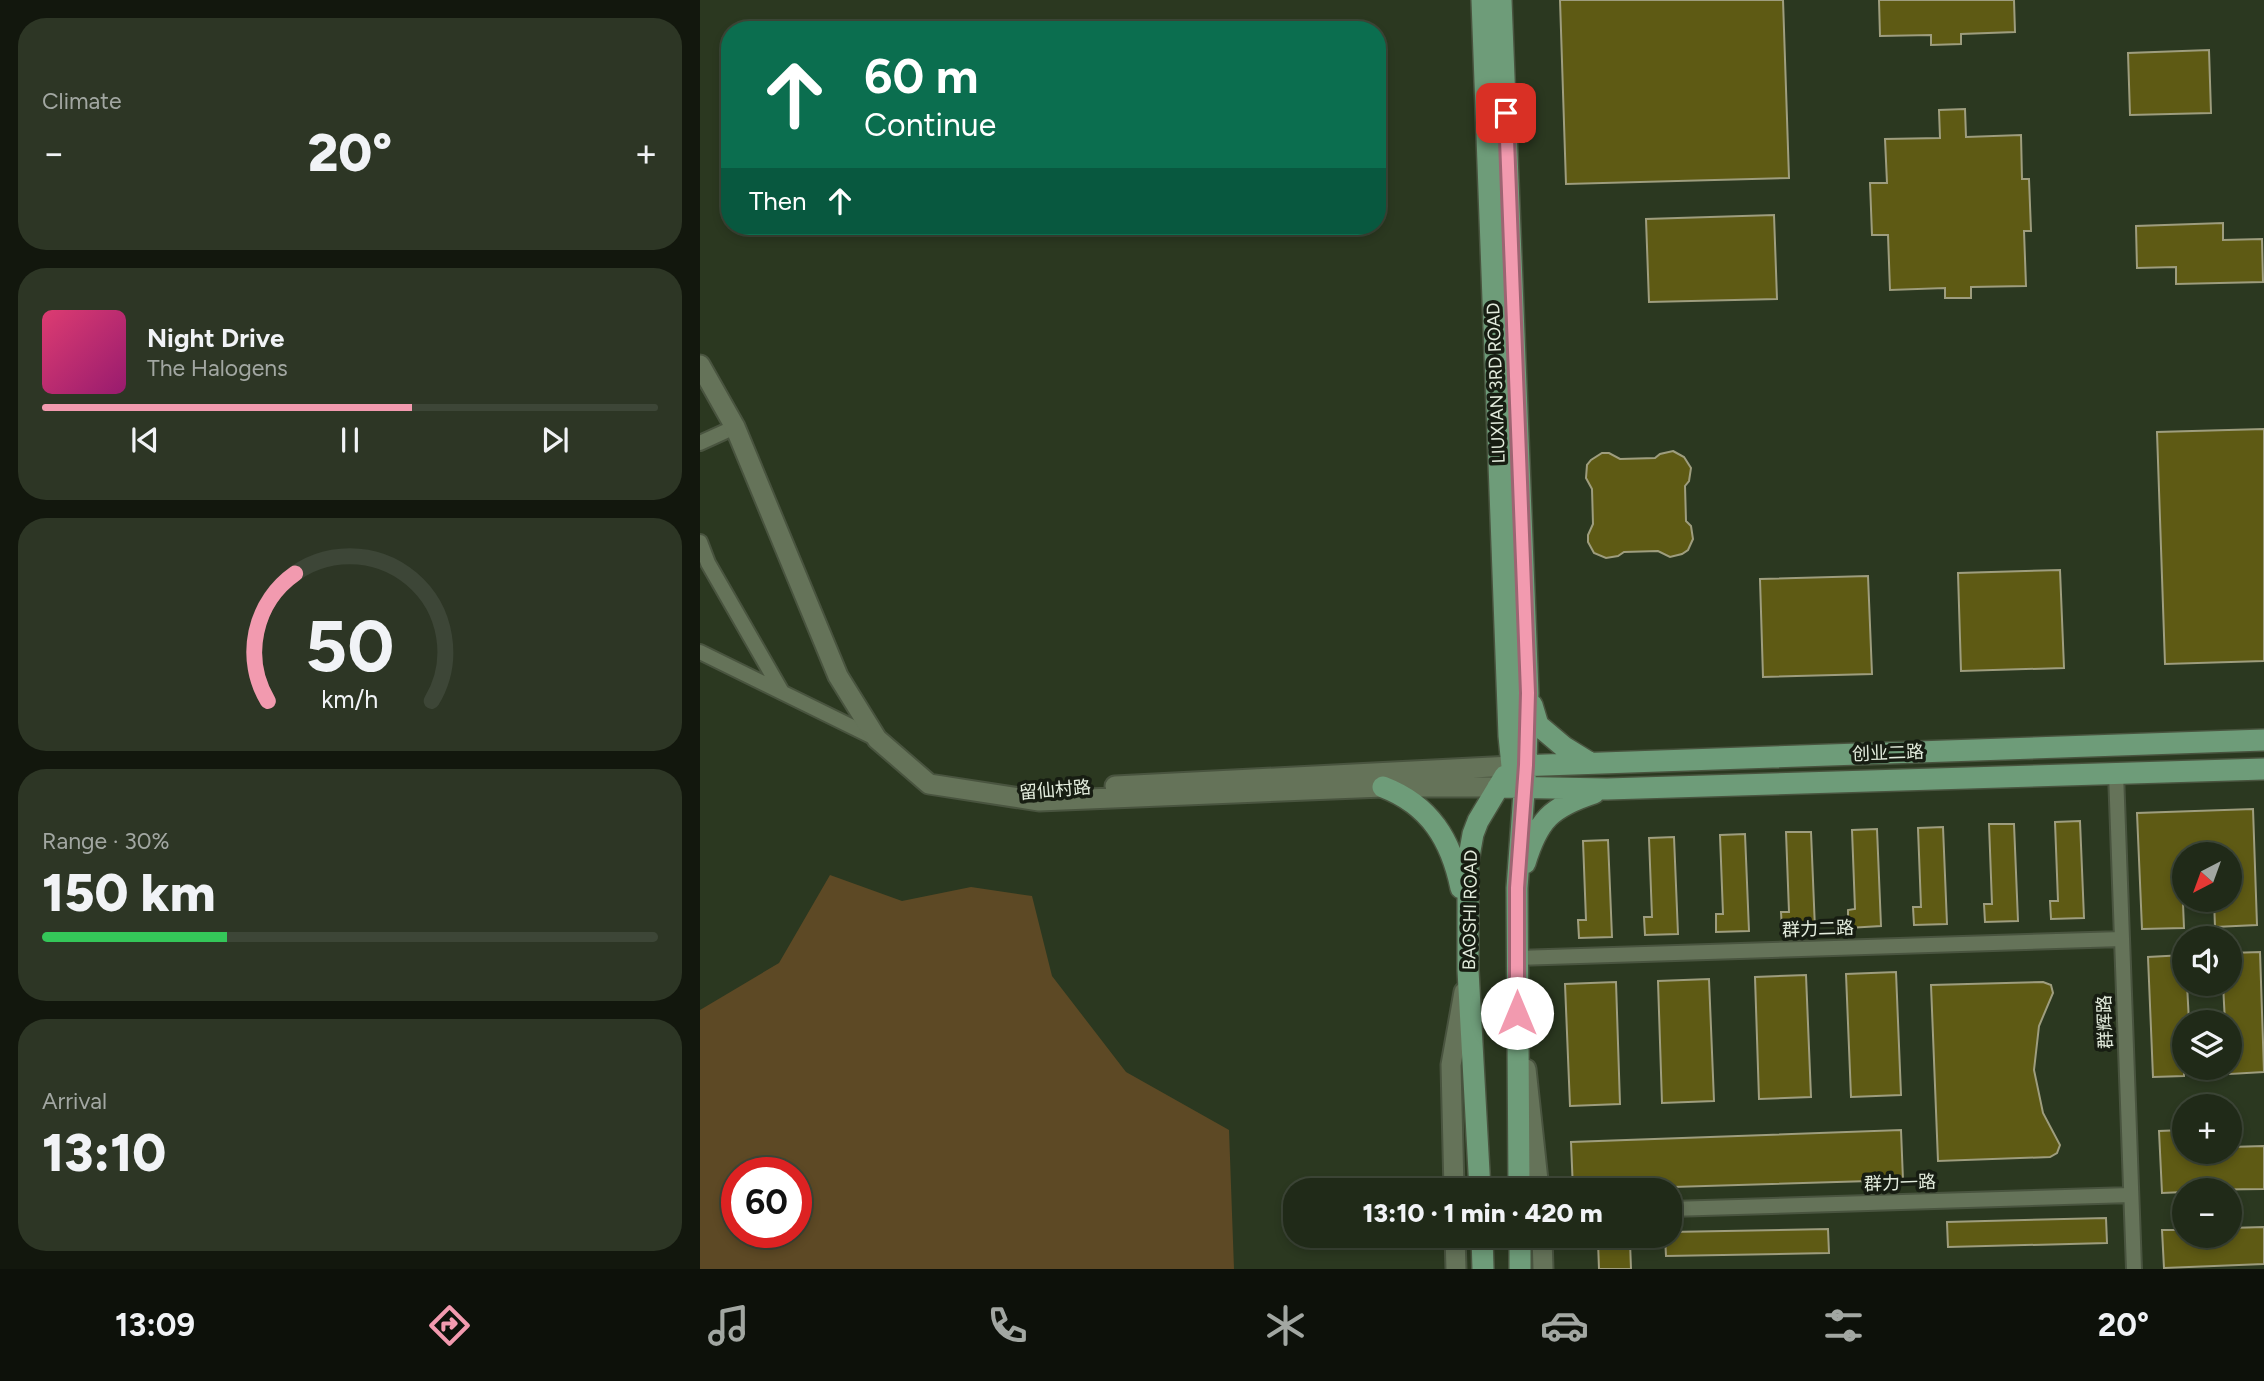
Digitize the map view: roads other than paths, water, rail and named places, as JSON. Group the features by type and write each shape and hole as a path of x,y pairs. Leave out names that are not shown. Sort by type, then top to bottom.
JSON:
{"main road":[{"name":"LIUXIAN 3RD ROAD","path":"1482,0 1509,736 1521,773"},
{"path":"1502,0 1528,693 1521,773 1517,888 1519,1178"},
{"path":"1528,693 1538,725 1564,747 1590,763"},
{"name":"创业二路","path":"1521,773 1590,763 2264,740"},
{"name":"创业二路","path":"1521,773 1607,789 2264,769"},
{"name":"BAOSHI ROAD","path":"1479,1178 1468,970 1468,862 1473,835 1484,809 1498,788 1521,773"},
{"path":"1383,788 1412,801 1433,820 1460,884 1467,919"},
{"name":"创业二路","path":"1517,888 1530,847 1550,814 1573,800 1607,789"},
{"path":"1482,1248 1483,1269"},
{"path":"1520,1248 1520,1269"}],"street":[{"path":"700,365 735,427 838,676 877,739"},
{"path":"700,443 735,427"},
{"path":"700,542 708,563 782,692"},
{"path":"700,652 877,739 929,784 1006,794"},
{"name":"留仙村路","path":"1006,794 1041,789 1521,773"},
{"name":"群辉路","path":"2116,773 2134,1269"},
{"name":"留仙村路","path":"1006,794 1039,801 1383,788 1498,788"},
{"name":"群力二路","path":"1516,958 2122,939"},
{"path":"1454,1178 1451,1065 1468,970"},
{"path":"1517,979 1538,1178"},
{"name":"群力一路","path":"1682,1209 2131,1195"},
{"path":"1455,1248 1456,1269"},
{"path":"1542,1248 1543,1269"}]}
